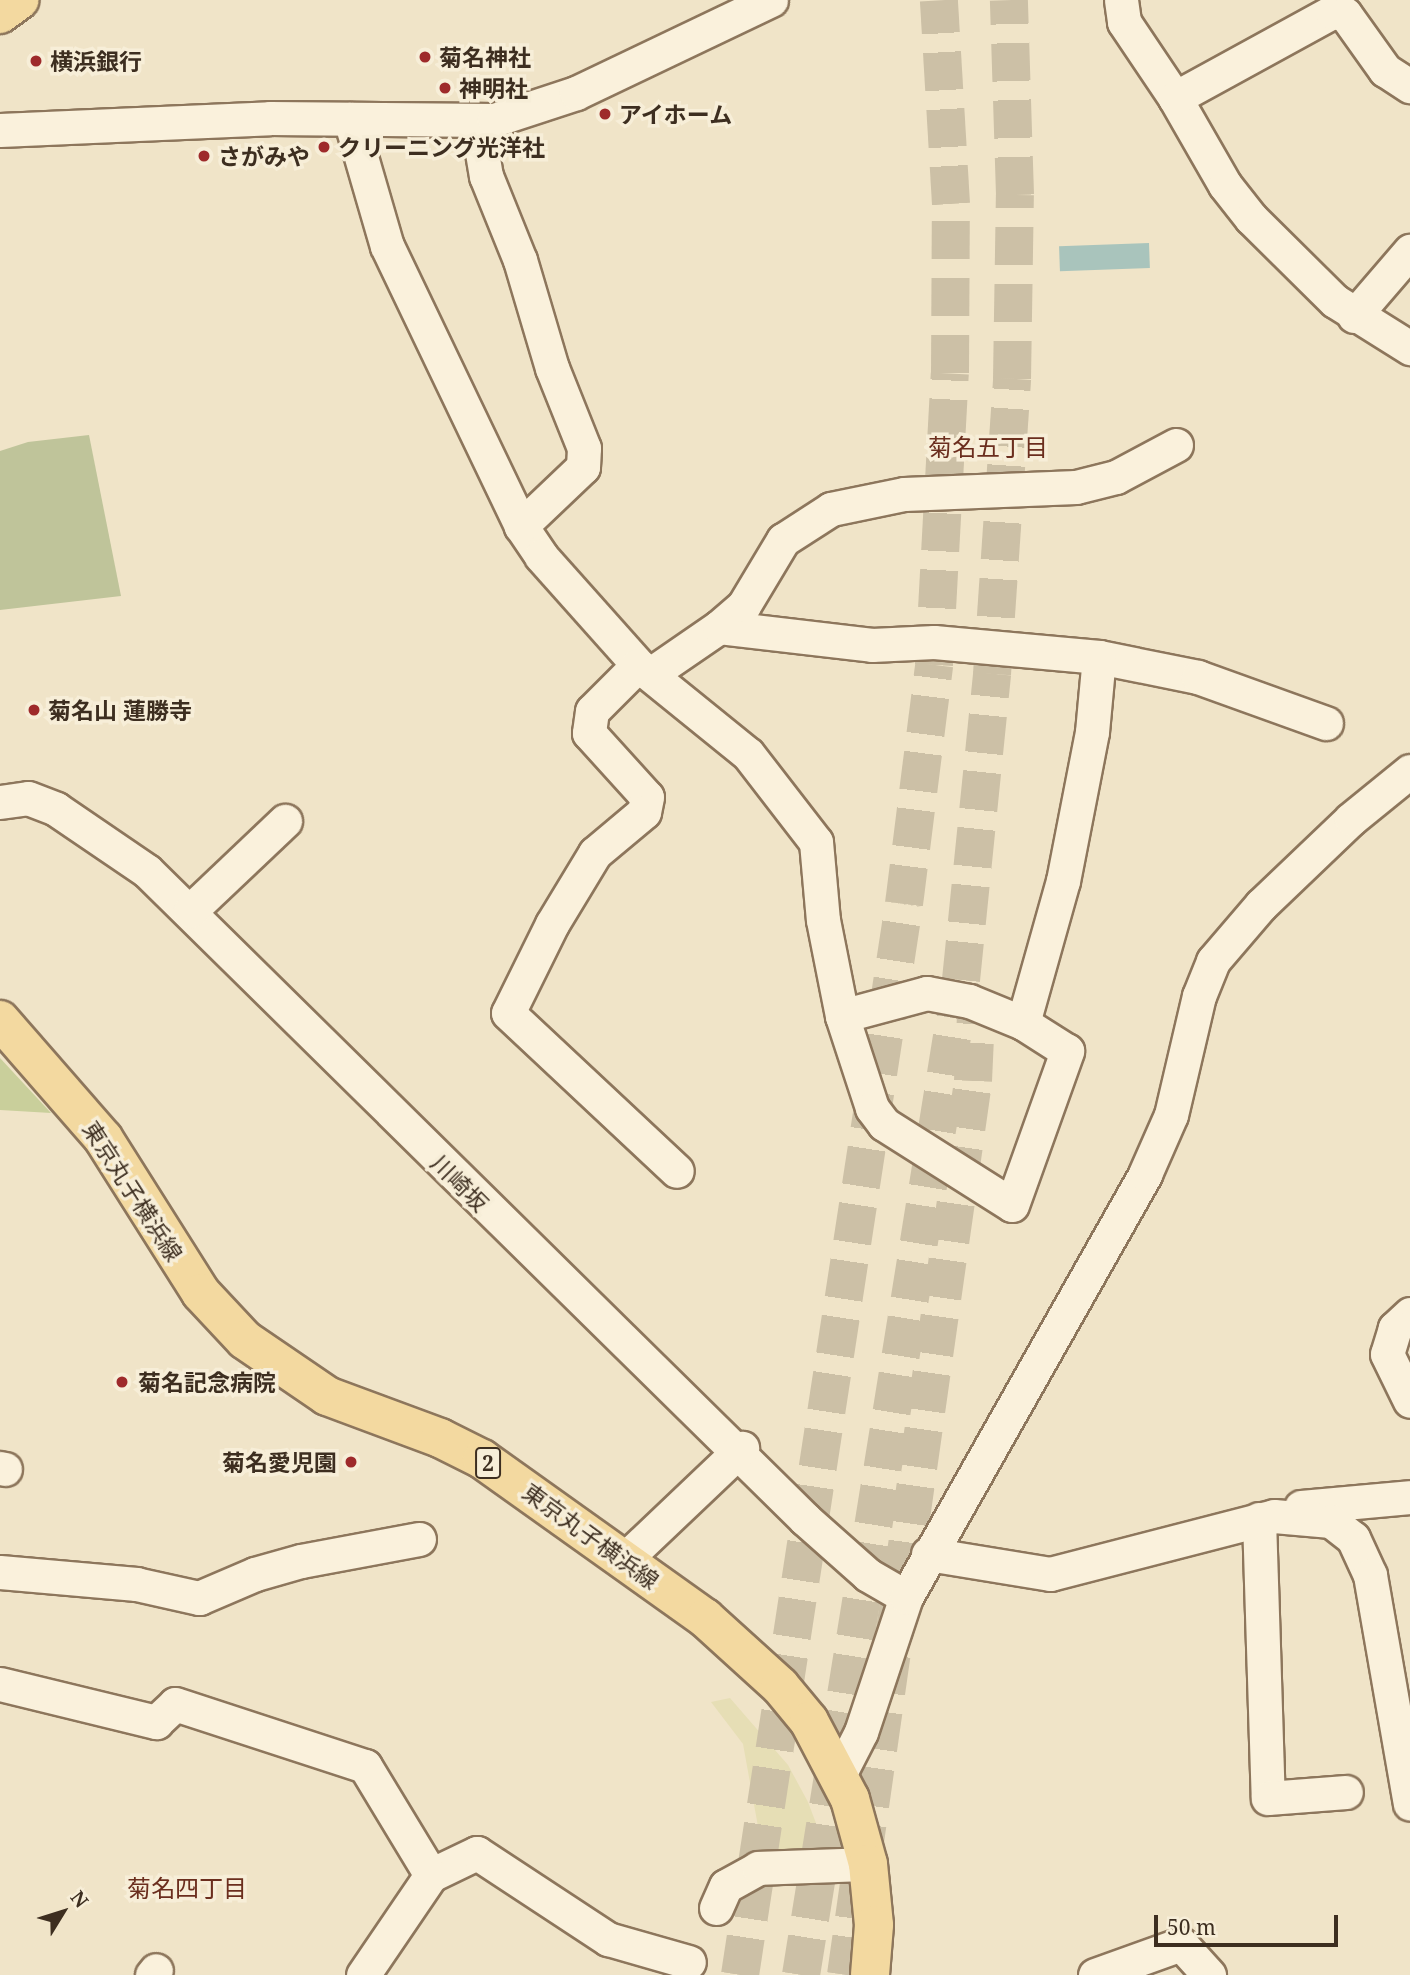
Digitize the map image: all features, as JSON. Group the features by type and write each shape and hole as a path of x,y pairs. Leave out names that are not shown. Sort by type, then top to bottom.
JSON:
{"main road":[{"path":"0,14 19,0"},
{"name":"東京丸子横浜線","path":"0,1020 103,1138 201,1293 245,1340 327,1396 440,1438 482,1459 705,1618 765,1671 809,1721 839,1775 868,1864 874,1924 870,1975"}],"street":[{"path":"0,130 172,121 350,119 477,123 576,93 771,0"},
{"path":"1121,0 1124,22 1175,98 1225,185 1251,218 1354,316 1410,348"},
{"path":"1175,98 1332,12 1345,14 1385,70 1410,86"},
{"path":"350,119 387,246 521,526 541,556 645,669 748,754 816,842 823,920 842,1016 872,1108 884,1124 1012,1205 1067,1051 1023,1023 969,1001 927,993 842,1016"},
{"path":"477,123 486,176 520,260 552,368 584,448 583,467 521,526"},
{"path":"1354,316 1410,251"},
{"path":"677,1171 508,1013 552,924 596,853 644,812 647,797 589,733 592,711 645,669 719,627 744,605 783,540 831,509 904,494 1076,487 1116,477 1177,445"},
{"path":"719,627 872,645 934,642 1099,657 1198,677 1326,723"},
{"path":"1023,1023 1063,881 1092,732 1099,657"},
{"path":"839,1775 861,1732 906,1597 1145,1174 1171,1115 1199,996 1213,961 1261,905 1351,819 1410,771"},
{"name":"川崎坂","path":"0,802 29,798 56,809 147,871 502,1225 868,1574 906,1597"},
{"path":"190,911 285,821"},
{"path":"1410,1314 1395,1328 1387,1354 1410,1401"},
{"path":"624,1560 741,1451"},
{"path":"928,1554 1050,1574 1266,1518 1284,1508 1410,1497"},
{"path":"1266,1518 1268,1798 1346,1792"},
{"path":"1266,1518 1331,1521 1353,1538 1370,1575 1410,1804"},
{"path":"0,1572 136,1584 199,1598 255,1574 301,1561 419,1539"},
{"path":"0,1684 156,1722 175,1704 365,1766 432,1875"},
{"path":"363,1975 432,1875 477,1853 608,1939 689,1962"},
{"path":"716,1908 726,1886 758,1868 868,1864"},
{"path":"1095,1975 1181,1944 1209,1975"}],"shaded area":[{"path":"730,1698 788,1765 808,1802 825,1847 763,1854 743,1744 711,1702"}],"green space":[{"path":"89,435 121,596 0,610 0,451 28,442"},
{"path":"0,1058 51,1113 0,1110"}],"water":[{"path":"1149,243 1150,268 1060,271 1059,246"}],"tunnel":[{"path":"740,1975 904,904 934,665 950,373 951,204 939,0"},
{"path":"801,1975 961,980 992,674 1012,379 1015,195 1009,0"},
{"path":"846,1975 973,1081 976,1015"}],"place":[{"name":"菊名神社","path":"425,57"},
{"name":"横浜銀行","path":"36,61"},
{"name":"神明社","path":"445,88"},
{"name":"アイホーム","path":"605,114"},
{"name":"クリーニング光洋社","path":"324,147"},
{"name":"さがみや","path":"204,156"},
{"name":"菊名山 蓮勝寺","path":"34,710"},
{"name":"菊名記念病院","path":"122,1382"},
{"name":"菊名愛児園","path":"351,1462"}],"district":[{"name":"菊名五丁目","path":"988,447"},
{"name":"菊名四丁目","path":"187,1888"}]}
